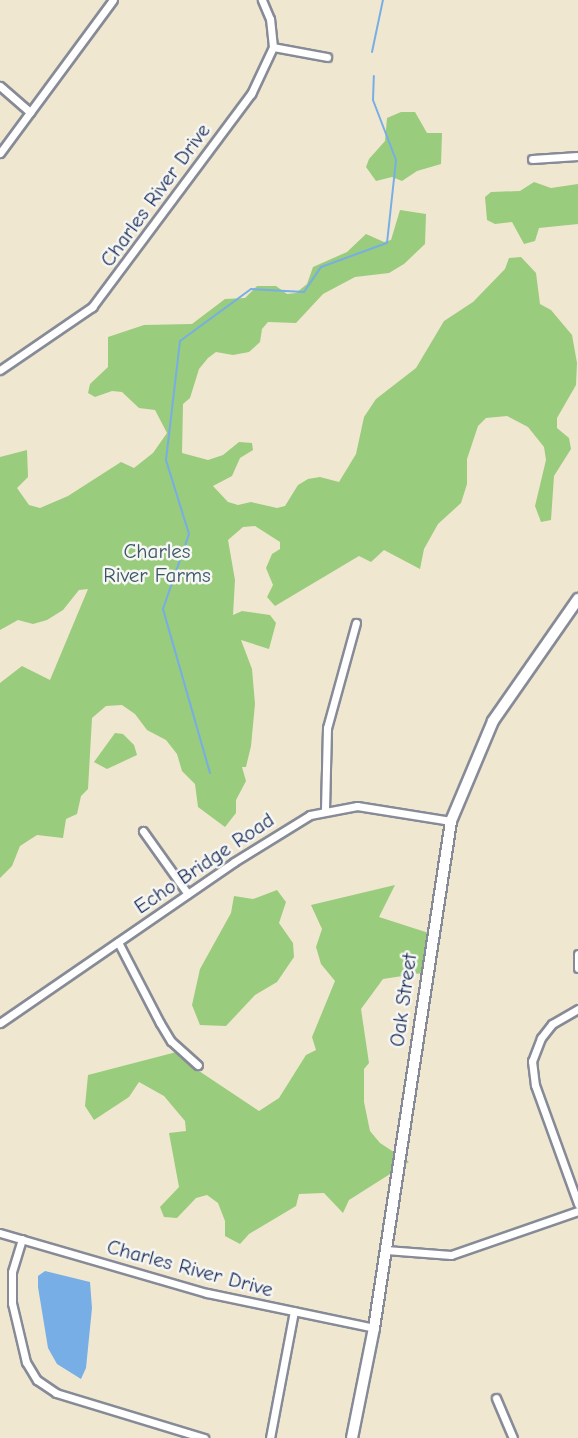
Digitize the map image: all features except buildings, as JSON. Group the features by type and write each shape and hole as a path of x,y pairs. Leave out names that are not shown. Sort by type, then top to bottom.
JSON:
{"main road":[{"name":"Oak Street","path":"352,1438 374,1328 452,822 498,712 578,599"}],"street":[{"path":"0,153 113,0"},
{"path":"262,0 270,19 273,47 327,57"},
{"name":"Charles River Drive","path":"0,370 81,316 103,294 250,94 273,47"},
{"path":"0,86 30,112"},
{"path":"532,159 578,156"},
{"path":"325,810 327,728 356,623"},
{"name":"Echo Bridge Road","path":"0,1023 295,822 325,810 381,808 452,822"},
{"path":"143,831 188,894"},
{"path":"118,942 171,1041 198,1065"},
{"path":"578,954 578,968"},
{"path":"578,1009 552,1024 541,1038 532,1061 535,1085 578,1204"},
{"path":"386,1250 451,1256 578,1211"},
{"name":"Charles River Drive","path":"0,1233 207,1293 374,1328"},
{"path":"22,1239 12,1272 12,1303 26,1362 37,1380 56,1393 204,1438"},
{"path":"270,1438 294,1311"},
{"path":"496,1398 513,1438"}],"green space":[{"path":"401,112 415,112 427,133 442,133 441,164 417,171 402,181 392,177 376,181 366,167 369,159 385,141 387,118"},
{"path":"534,182 551,188 578,184 578,224 539,228 535,241 524,244 512,222 495,224 487,220 485,197 491,192 520,191"},
{"name":"Charles River Farms","path":"400,210 426,214 425,244 404,264 389,273 355,277 323,294 296,323 268,322 262,329 260,342 249,352 233,355 216,352 208,358 199,369 190,398 183,404 182,453 208,460 223,455 239,442 252,443 253,450 240,458 232,476 213,486 228,502 238,505 251,502 277,508 285,506 298,485 308,479 320,477 339,482 356,454 364,417 376,399 416,368 444,321 473,302 505,269 509,258 521,257 536,273 540,304 551,310 572,335 577,363 576,385 557,418 557,428 569,438 571,449 554,476 551,520 541,522 535,506 546,460 544,447 528,427 507,416 486,418 478,426 467,459 467,484 461,503 438,524 424,549 420,569 384,550 371,562 359,556 275,606 267,597 273,585 266,568 272,554 280,549 280,542 255,526 243,527 228,540 235,580 233,615 242,611 270,615 276,623 269,649 241,640 252,669 255,704 251,746 246,767 242,767 246,781 236,800 236,813 225,827 198,807 195,784 182,771 177,754 166,740 147,730 135,714 122,705 106,706 92,718 88,789 81,796 77,814 66,819 63,838 37,835 20,846 12,866 0,878 0,683 22,666 50,680 88,589 79,590 63,610 47,620 33,624 18,620 0,630 0,457 27,450 28,477 17,488 29,505 40,508 68,496 121,462 134,468 153,453 167,433 155,410 139,408 122,392 112,391 95,397 88,393 90,384 108,367 108,337 144,325 192,324 225,299 245,298 257,286 276,286 287,294 296,293 307,284 313,267 347,252 366,234 384,242 391,240"},
{"path":"115,733 123,734 134,745 137,755 107,769 94,762"},
{"path":"395,885 379,917 438,936 435,971 383,979 361,1009 369,1063 364,1069 364,1102 370,1131 380,1143 409,1162 349,1200 343,1213 324,1193 299,1194 296,1206 249,1234 240,1244 225,1236 225,1221 218,1203 207,1195 196,1198 177,1218 164,1217 160,1207 179,1187 169,1133 186,1131 185,1121 164,1096 139,1082 129,1097 94,1120 85,1106 88,1075 188,1049 196,1069 259,1111 279,1098 306,1055 316,1050 312,1037 335,981 321,964 316,947 322,929 311,905"},
{"path":"277,890 286,902 279,923 293,943 294,957 277,982 255,995 226,1026 200,1025 192,1005 200,969 231,913 234,896 253,899"}],"water":[{"path":"45,1271 90,1282 92,1308 86,1368 81,1379 57,1364 48,1348 38,1287 38,1276"}],"waterway":[{"path":"372,52 383,0"},
{"path":"210,773 163,609 189,534 166,460 180,341 251,289 304,292 321,267 387,243 396,160 373,100 374,76"}]}
